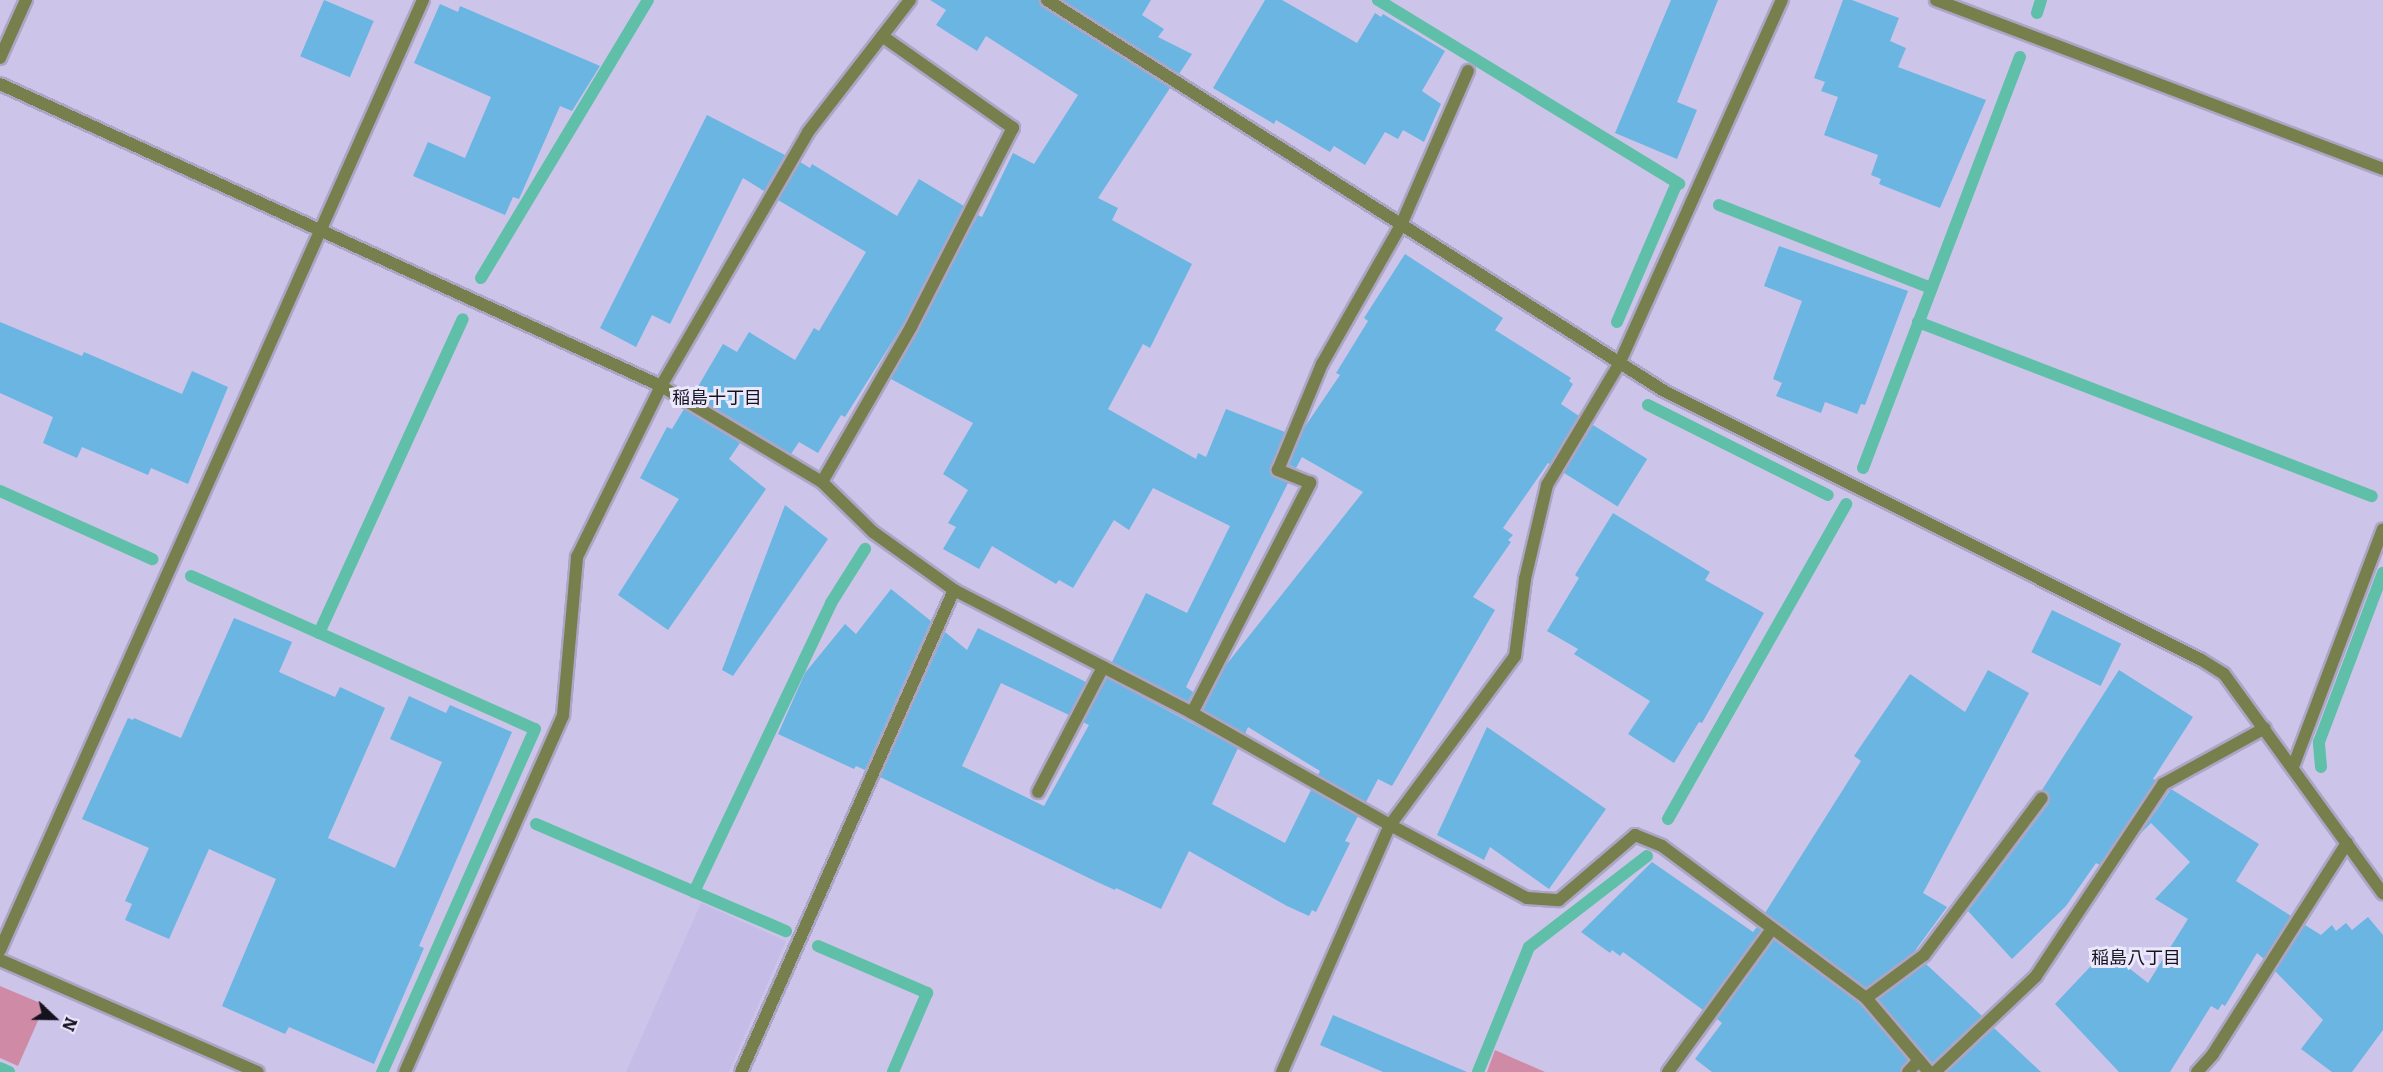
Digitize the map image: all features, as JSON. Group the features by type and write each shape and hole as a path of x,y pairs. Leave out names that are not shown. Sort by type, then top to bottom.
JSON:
{"street":[{"path":"0,58 26,0"},
{"path":"0,950 423,0"},
{"path":"405,1072 563,714 577,557 661,386 808,132 910,0"},
{"path":"1047,0 1664,391 2200,658 2224,674 2383,894"},
{"path":"1282,1072 1390,825 1515,656 1525,579 1547,486 1619,364 1782,0"},
{"path":"1936,0 2383,169"},
{"path":"822,482 911,327 1013,128 882,36"},
{"path":"1192,713 1310,483 1278,470 1322,364 1401,225 1468,70"},
{"path":"0,84 321,228 661,386 822,482 873,532 954,590 1192,713 1390,825 1527,898 1559,900 1635,835 1662,846 1866,998 1929,1072"},
{"path":"2293,767 2383,529"},
{"path":"741,1072 954,590"},
{"path":"1038,792 1103,667"},
{"path":"1935,1072 2036,976 2163,784 2265,728"},
{"path":"1866,998 1924,955 2042,798"},
{"path":"2197,1072 2213,1054 2347,843"},
{"path":"1668,1072 1772,929"},
{"path":"0,960 258,1072"},
{"path":"1908,1072 1919,1060"}],"shaded area":[{"path":"701,903 786,941 729,1072 626,1072"},
{"path":"0,986 45,1005 18,1066 0,1058"},
{"path":"1495,1050 1545,1072 1487,1072"}],"building":[{"path":"324,0 374,21 350,77 300,56"},
{"path":"930,0 1039,0 1043,7 1170,88 1098,198 1118,208 1112,220 1192,264 1150,348 1143,344 1108,409 1196,459 1198,453 1206,457 1226,409 1285,432 1270,471 1274,477 1288,483 1186,687 1193,692 1188,702 1112,662 1146,593 1187,613 1230,526 1153,488 1129,530 1114,520 1073,588 1059,580 1056,584 992,546 979,569 943,549 956,527 948,523 968,490 943,474 973,423 891,379 978,215 982,217 1013,153 1034,164 1078,95 986,36 977,51 936,25 946,10"},
{"path":"1062,0 1151,0 1142,15 1164,29 1158,37 1192,54 1179,74"},
{"path":"1265,0 1282,0 1357,43 1375,13 1381,17 1383,14 1445,51 1422,91 1441,104 1424,142 1403,130 1398,139 1385,132 1365,165 1334,146 1330,152 1276,120 1274,124 1213,88"},
{"path":"1671,0 1718,0 1677,102 1697,110 1677,159 1615,133"},
{"path":"1843,0 1852,0 1899,18 1890,41 1906,48 1898,67 1986,100 1940,208 1879,184 1881,179 1871,175 1878,155 1824,135 1838,97 1821,91 1825,82 1814,78"},
{"path":"440,4 458,12 460,6 600,66 572,111 560,106 519,199 513,197 505,215 413,176 428,142 465,158 491,97 414,63"},
{"path":"707,115 785,155 764,191 743,178 670,324 652,315 636,347 600,328"},
{"path":"800,162 810,168 812,164 897,216 919,179 964,206 904,323 845,417 841,415 818,453 799,442 791,454 693,395 723,344 737,352 749,332 795,360 814,328 819,331 866,252 778,200"},
{"path":"1779,246 1908,291 1865,405 1861,404 1857,414 1825,402 1821,413 1776,396 1782,383 1773,379 1802,301 1764,286"},
{"path":"1405,254 1503,318 1495,330 1571,378 1569,381 1573,384 1561,404 1579,416 1550,464 1548,463 1503,528 1513,535 1508,540 1511,542 1473,597 1495,610 1392,786 1378,779 1366,802 1318,775 1320,771 1248,727 1245,734 1203,710 1226,665 1363,492 1302,457 1296,468 1289,465 1304,428 1340,375 1336,373 1368,321 1364,318"},
{"path":"0,322 82,356 84,352 182,394 192,371 228,387 188,484 151,468 148,475 82,447 77,458 43,443 53,417 0,393"},
{"path":"684,409 740,443 729,459 766,489 668,630 618,595 679,499 640,478 667,427 672,429"},
{"path":"1593,425 1647,459 1618,506 1563,472"},
{"path":"785,505 828,539 733,676 722,670"},
{"path":"1613,513 1710,572 1705,580 1764,613 1702,723 1699,722 1674,763 1628,734 1650,701 1574,654 1578,649 1547,631 1579,578 1575,575"},
{"path":"891,589 931,621 865,770 856,766 854,769 778,734 805,673 845,624 856,634"},
{"path":"2052,610 2121,644 2101,686 2031,652"},
{"path":"234,618 292,642 279,672 335,697 340,687 385,708 328,838 395,868 442,762 390,739 409,696 446,713 450,705 512,732 419,946 424,948 374,1064 289,1027 285,1034 222,1006 276,879 209,849 169,939 125,920 132,904 125,901 149,848 82,819 128,718 133,720 134,718 181,738"},
{"path":"978,628 1086,682 1069,715 1001,683 962,766 1044,806 1089,725 1083,722 1107,678 1238,748 1212,804 1285,843 1311,790 1358,816 1345,841 1350,843 1316,912 1312,910 1309,916 1287,906 1189,851 1161,909 1095,881 880,777 945,632 967,650"},
{"path":"1988,670 2029,693 1923,893 1947,907 1914,952 1866,988 1765,913 1861,761 1854,756 1910,674 1965,712"},
{"path":"2119,670 2193,717 2153,779 2156,780 2100,865 2096,863 2066,906 2012,959 1968,911 2049,803 2049,794 2042,790"},
{"path":"1487,727 1606,809 1549,889 1490,847 1484,860 1437,835"},
{"path":"2171,789 2259,844 2236,881 2291,916 2264,959 2257,953 2225,1006 2222,1004 2218,1010 2211,1006 2170,1072 2119,1072 2055,1004 2106,950 2148,983 2188,919 2155,899 2190,862 2151,823 2140,834"},
{"path":"1652,862 1753,932 1757,927 1761,930 1703,1010 1623,952 1620,956 1612,950 1610,953 1581,932"},
{"path":"2368,917 2383,935 2383,1030 2352,1072 2332,1072 2301,1049 2323,1020 2275,971 2305,925 2321,935 2332,925 2336,931 2346,923 2352,930"},
{"path":"1774,940 1860,1004 1908,1060 1900,1072 1712,1072 1695,1059 1722,1023 1717,1019"},
{"path":"1926,964 1982,1016 1932,1063 1878,999"},
{"path":"1333,1015 1467,1072 1383,1072 1320,1045"},
{"path":"1994,1028 2041,1072 1947,1072"}],"waterway":[{"path":"481,278 648,0"},
{"path":"1378,0 1679,184"},
{"path":"2037,13 2041,0"},
{"path":"1863,468 2020,57"},
{"path":"1617,322 1677,183"},
{"path":"1719,205 1931,288"},
{"path":"319,633 463,319"},
{"path":"1918,322 2372,496"},
{"path":"1648,405 1828,495"},
{"path":"0,491 152,559"},
{"path":"1668,819 1846,504"},
{"path":"694,892 831,603 865,549"},
{"path":"2321,767 2319,742 2383,573"},
{"path":"191,576 535,729 382,1072"},
{"path":"536,824 786,931"},
{"path":"1478,1072 1529,947 1647,856"},
{"path":"818,946 927,993 893,1072"},
{"path":"0,1068 9,1072"}],"district":[{"name":"稲島十丁目","path":"717,397"},
{"name":"稲島八丁目","path":"2136,957"}]}
